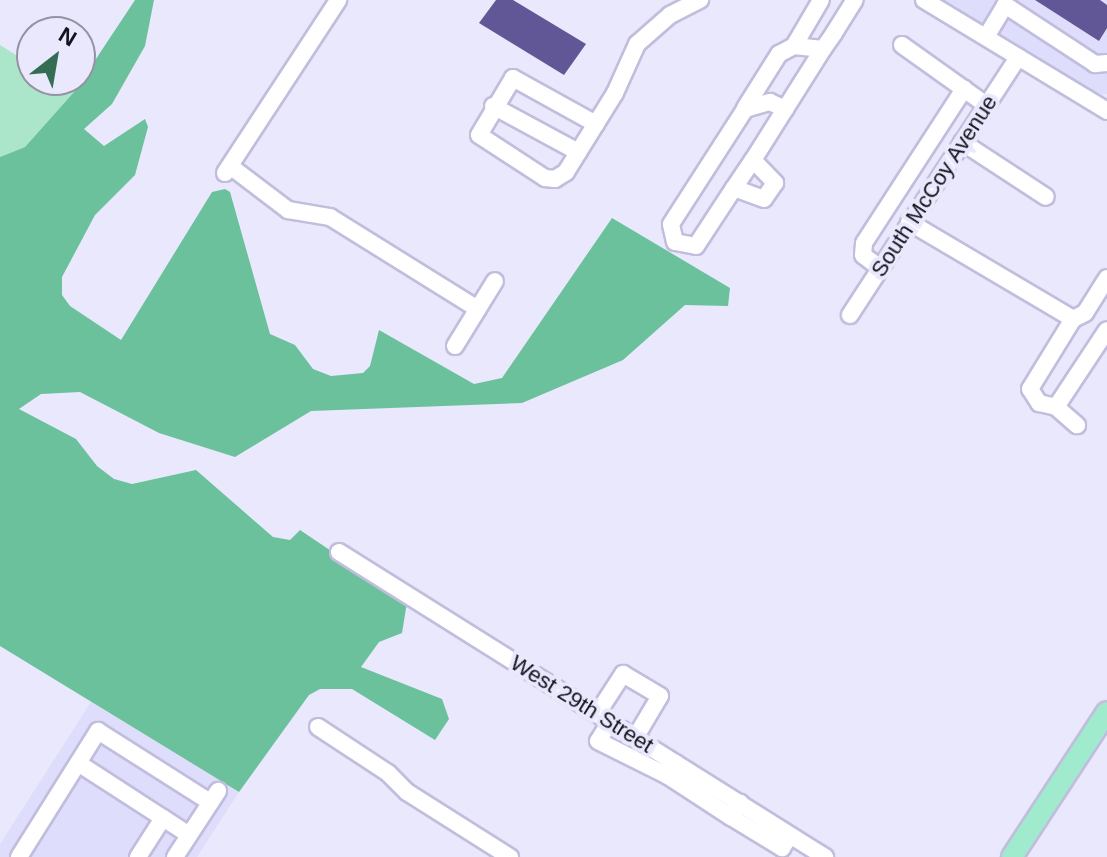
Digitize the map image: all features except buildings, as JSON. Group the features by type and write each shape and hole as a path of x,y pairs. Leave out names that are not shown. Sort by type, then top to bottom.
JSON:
{"main road":[{"path":"1012,857 1107,712"}],"street":[{"path":"338,0 227,170 288,210 330,217 478,309"},
{"path":"596,124 518,78 508,80 480,128 483,142 545,178 566,172 596,124 637,44 670,15 700,0"},
{"path":"821,0 794,46 772,62 671,224 675,242 696,246 834,33 851,1"},
{"path":"924,0 1107,111"},
{"path":"986,37 1001,3 1095,64 1107,63"},
{"path":"810,20 834,33"},
{"path":"902,45 986,105"},
{"path":"794,46 823,49"},
{"name":"South McCoy Avenue","path":"850,315 1018,57"},
{"path":"880,268 863,255 864,243 964,89"},
{"path":"745,109 770,102 785,109"},
{"path":"493,106 578,152"},
{"path":"962,142 1046,197"},
{"path":"734,188 755,199 773,189 772,177 753,160"},
{"path":"909,222 1073,319"},
{"path":"1077,425 1056,407 1039,403 1030,389 1073,319 1085,313 1107,278"},
{"path":"455,346 495,281"},
{"path":"1056,407 1107,330"},
{"name":"West 29th Street","path":"339,552 635,738 672,770 735,810 790,835 825,857"},
{"path":"635,738 660,696 623,674 604,718 598,741 672,770"},
{"path":"318,727 487,850 510,857"},
{"path":"19,857 98,731 214,797 175,857"},
{"path":"78,763 189,835"},
{"path":"138,857 163,818"}],"shaded area":[{"path":"945,0 1107,0 1107,94 1098,94"},
{"path":"91,702 239,792 197,857 0,857 0,844"}],"green space":[{"path":"135,0 154,0 145,46 112,104 84,129 104,146 145,119 148,127 135,175 95,215 62,277 62,295 70,306 121,340 212,192 225,189 230,192 270,334 295,345 313,369 331,376 363,373 370,366 379,330 474,384 502,378 612,218 730,288 728,306 685,305 623,360 522,403 311,411 235,457 159,433 80,392 41,394 19,409 76,439 97,466 114,479 132,484 196,470 273,537 290,540 300,530 407,602 402,633 379,642 361,667 442,699 449,719 435,740 352,689 320,689 309,695 239,792 0,646 0,157 25,147 70,96 96,96 96,59"},
{"path":"0,45 16,55 16,96 70,96 25,147 0,157"}]}
